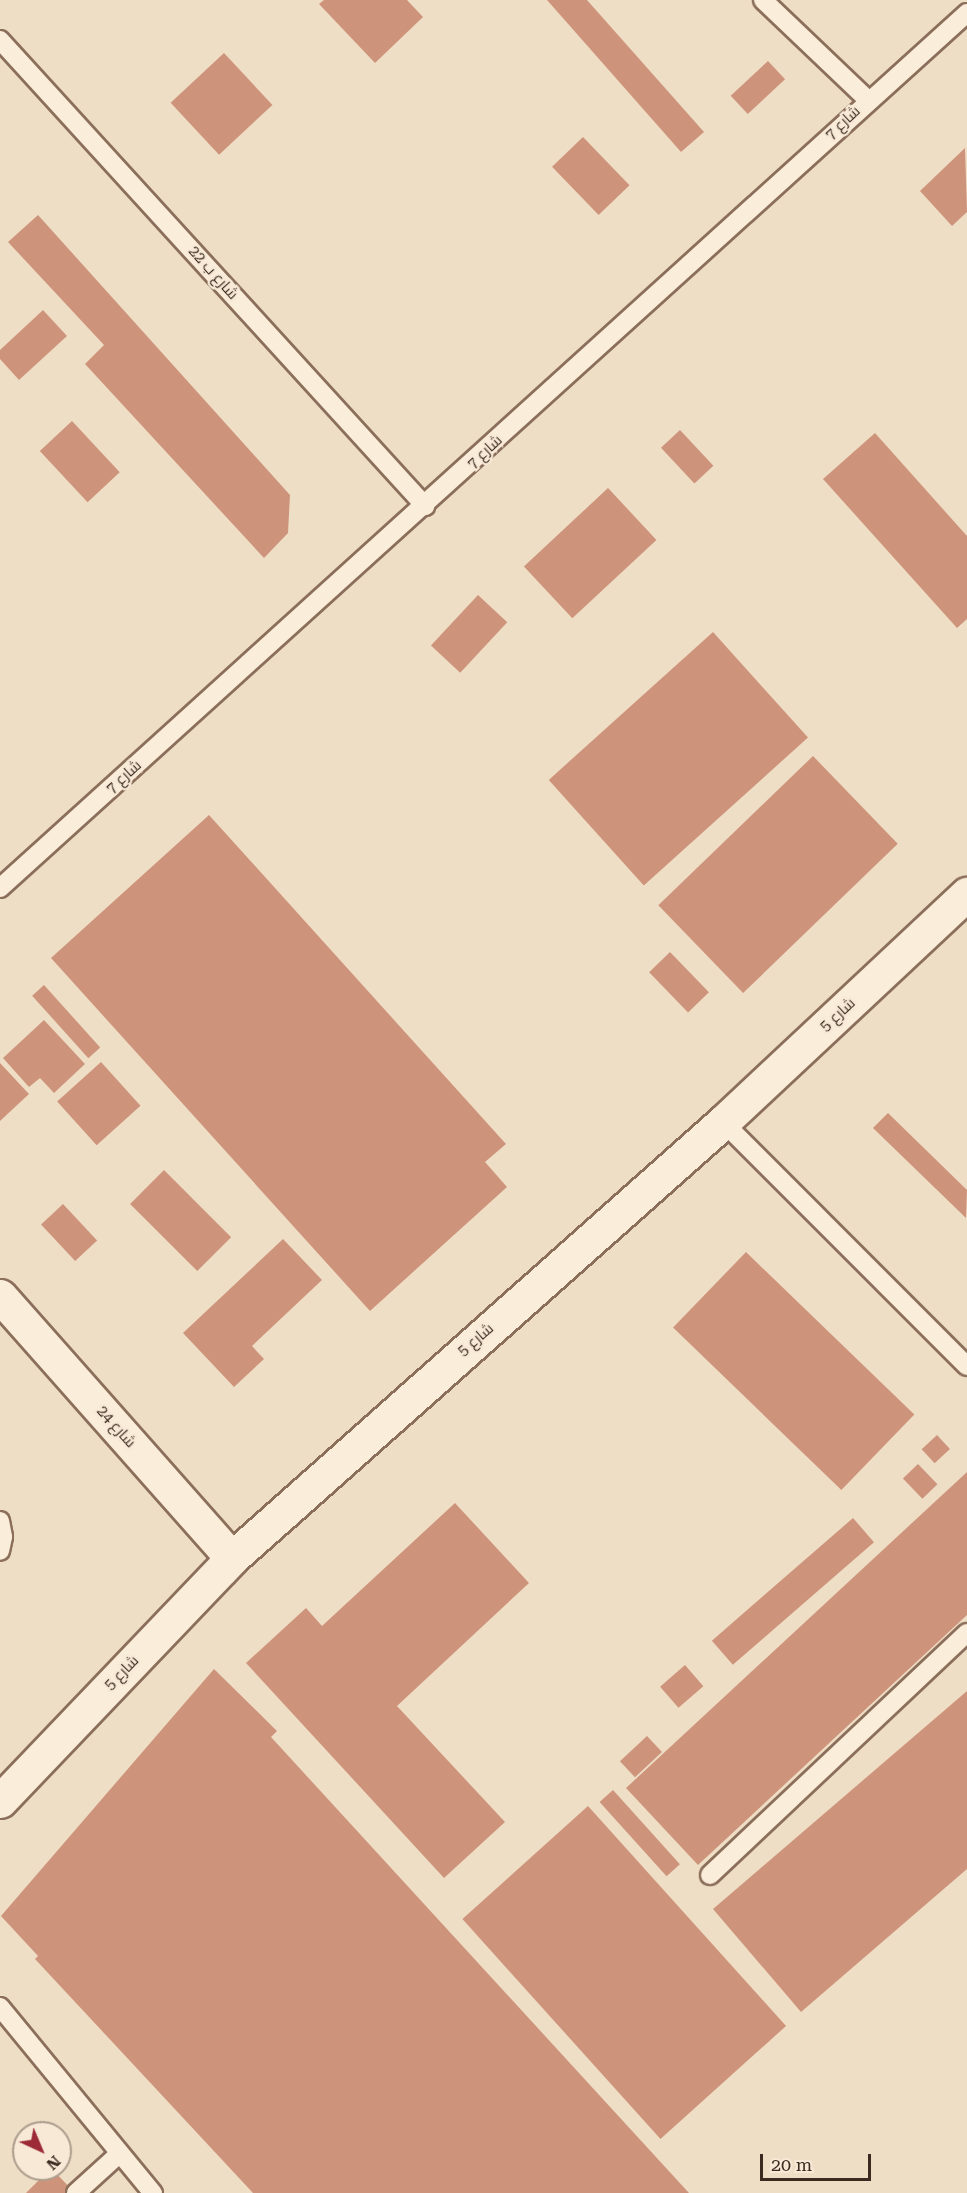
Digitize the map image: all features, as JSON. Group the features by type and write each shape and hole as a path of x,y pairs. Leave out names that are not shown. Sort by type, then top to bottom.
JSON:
{"street":[{"name":"شارع 5","path":"0,1801 232,1558 723,1122 967,894"},
{"name":"شارع 24","path":"0,1296 232,1558"}],"lane":[{"path":"763,0 868,100"},
{"name":"شارع 7","path":"0,888 425,506 868,100 967,13"},
{"name":"شارع ب 22","path":"0,40 425,506"},
{"path":"723,1122 967,1366"},
{"path":"0,1521 3,1537 0,1551"},
{"path":"710,1875 967,1633"},
{"path":"0,2007 153,2193"},
{"path":"76,2193 120,2153"}],"building":[{"path":"324,0 407,0 423,17 375,63 319,4"},
{"path":"547,0 587,0 704,132 681,152"},
{"path":"224,53 272,105 219,155 171,103"},
{"path":"768,61 785,79 748,114 731,96"},
{"path":"583,137 630,185 599,215 552,167"},
{"path":"965,148 967,212 952,226 920,191"},
{"path":"38,215 290,495 288,533 264,558 85,364 104,345 8,242"},
{"path":"43,310 67,336 19,380 0,359 0,350"},
{"path":"72,421 120,472 88,502 40,451"},
{"path":"680,430 713,466 694,484 661,448"},
{"path":"875,433 967,536 967,619 957,628 823,479"},
{"path":"608,488 656,540 572,618 524,566"},
{"path":"478,595 507,622 460,673 431,645"},
{"path":"713,632 808,738 644,885 549,780"},
{"path":"813,756 898,844 743,993 658,905"},
{"path":"209,815 506,1144 485,1162 507,1187 370,1311 51,958"},
{"path":"670,952 709,992 688,1012 649,972"},
{"path":"44,985 100,1047 88,1058 32,996"},
{"path":"44,1020 85,1064 54,1093 40,1078 29,1087 3,1058"},
{"path":"101,1062 140,1106 97,1145 57,1101"},
{"path":"0,1063 29,1094 0,1121"},
{"path":"888,1113 967,1190 966,1218 873,1128"},
{"path":"164,1170 231,1237 197,1271 130,1204"},
{"path":"63,1204 97,1241 75,1261 41,1224"},
{"path":"283,1239 322,1280 252,1346 264,1359 234,1387 183,1333"},
{"path":"746,1252 914,1415 841,1490 673,1328"},
{"path":"937,1435 950,1449 935,1463 922,1449"},
{"path":"918,1464 937,1484 922,1499 903,1479"},
{"path":"967,1472 967,1615 698,1865 626,1788"},
{"path":"455,1503 529,1583 397,1706 505,1822 444,1878 246,1663 306,1608 322,1626"},
{"path":"853,1518 874,1542 733,1665 712,1641"},
{"path":"685,1665 703,1686 678,1708 660,1687"},
{"path":"214,1669 277,1731 271,1737 689,2193 253,2193 35,1959 38,1956 1,1916"},
{"path":"967,1691 967,1869 801,2012 713,1909"},
{"path":"647,1736 662,1752 635,1777 620,1761"},
{"path":"613,1790 680,1864 667,1876 600,1802"},
{"path":"588,1806 786,2026 660,2139 462,1919"},
{"path":"38,2181 64,2181 75,2193 26,2193"}]}
